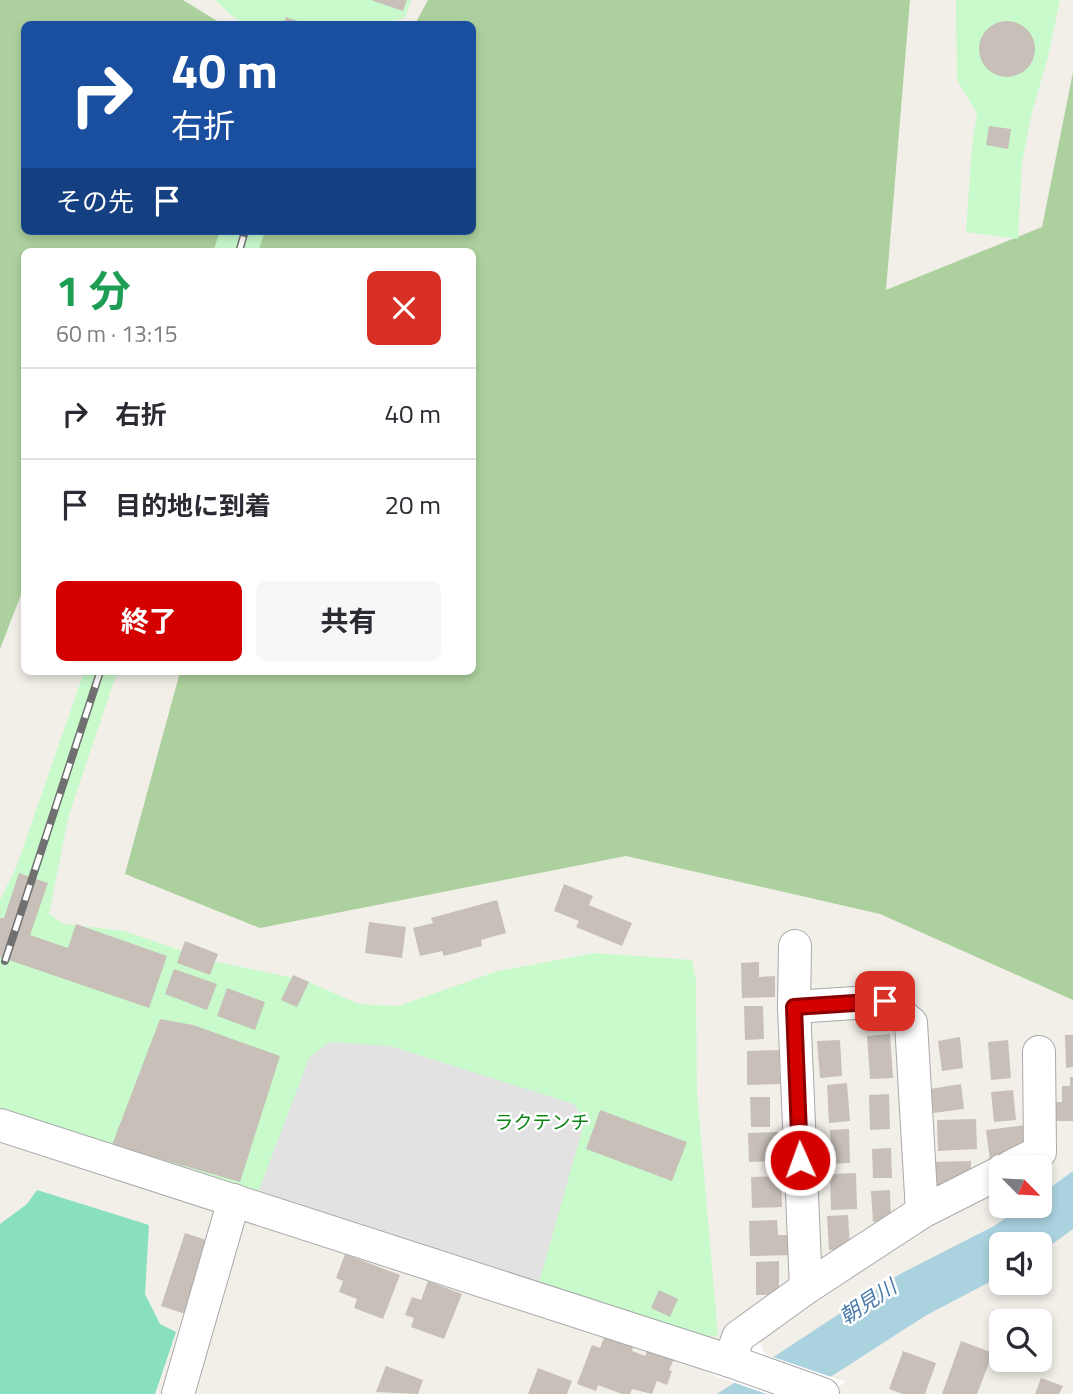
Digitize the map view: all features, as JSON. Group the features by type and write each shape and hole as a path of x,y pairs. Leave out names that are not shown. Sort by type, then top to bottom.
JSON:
{"street":[{"path":"795,946 794,1007 806,1288"},
{"path":"794,1007 885,1001 911,1023 922,1212"},
{"path":"1034,1155 1040,1152 1040,1052"},
{"path":"0,1125 824,1394"},
{"path":"730,1362 738,1337 806,1288 922,1212 989,1178"},
{"path":"178,1394 234,1200"}],"green space":[{"path":"0,0 183,0 217,21 21,21 21,235 476,235 476,21 417,21 428,0 910,0 886,290 1042,227 1073,72 1073,1000 880,914 626,856 260,928 125,874 179,675 476,675 476,248 21,248 21,595 0,649"},
{"path":"215,0 411,0 405,18 390,21 240,21"},
{"path":"956,0 1060,0 1022,163 1018,239 966,232 972,145 977,114 957,80"},
{"path":"219,235 264,235 259,248 214,248"},
{"name":"ラクテンチ","path":"83,675 116,675 68,818 49,914 64,924 124,931 212,961 304,980 359,1004 398,1006 498,971 594,953 692,960 696,981 697,1093 718,1336 705,1337 0,1117 0,900 16,868"},
{"path":"37,1190 149,1225 145,1294 160,1324 176,1332 155,1394 0,1394 0,1224 27,1204"}],"shaded area":[{"path":"329,1042 390,1046 574,1104 585,1120 539,1283 256,1198 309,1058"}],"water":[{"name":"朝見川","path":"1073,1171 1073,1229 1052,1244 1052,1232 989,1232 989,1282 925,1316 804,1394 717,1394 900,1274 1006,1218 1052,1218 1052,1186"}],"pier":[{"path":"760,1342 764,1354 846,1382 826,1394 767,1394 710,1374"}],"building":[{"path":"371,0 407,0 403,11"},
{"path":"1001,21 1013,21 1023,25 1031,33 1035,49 1031,65 1023,73 1013,77 1001,77 991,73 983,65 979,55 979,43 983,33 991,25"},
{"path":"989,126 1011,129 1008,149 986,145"},
{"path":"19,873 48,883 30,935 68,948 76,924 167,956 149,1008 0,957 0,918 4,918"},
{"path":"564,884 593,896 589,905 632,923 622,946 576,927 579,921 554,911"},
{"path":"497,900 506,933 481,940 482,946 444,956 442,951 420,956 413,928 433,923 431,918"},
{"path":"369,922 406,927 402,958 365,953"},
{"path":"185,941 218,954 210,975 177,963"},
{"path":"759,962 759,977 775,976 775,997 742,998 741,963"},
{"path":"174,969 217,984 207,1010 165,994"},
{"path":"293,975 309,982 297,1007 281,1000"},
{"path":"227,988 265,1002 255,1030 217,1016"},
{"path":"744,1006 763,1006 764,1039 745,1040"},
{"path":"160,1019 193,1025 280,1056 240,1182 112,1145"},
{"path":"890,1034 893,1078 870,1079 867,1036"},
{"path":"1065,1035 1073,1035 1073,1067 1066,1068"},
{"path":"960,1037 963,1068 942,1071 938,1041"},
{"path":"840,1040 842,1076 820,1078 817,1041"},
{"path":"1008,1040 1011,1078 991,1080 988,1042"},
{"path":"779,1050 780,1084 747,1085 747,1051"},
{"path":"1070,1077 1073,1077 1073,1121 1055,1121 1055,1102 1062,1102 1062,1086 1070,1086"},
{"path":"847,1083 850,1121 829,1123 827,1085"},
{"path":"961,1084 964,1109 933,1113 930,1089"},
{"path":"1013,1090 1016,1120 994,1122 991,1092"},
{"path":"889,1094 890,1129 870,1130 869,1095"},
{"path":"750,1097 770,1097 770,1127 751,1127"},
{"path":"600,1110 687,1142 672,1181 586,1149"},
{"path":"976,1119 977,1149 938,1151 937,1120"},
{"path":"1026,1125 1029,1147 1009,1149 1010,1155 989,1155 986,1130"},
{"path":"849,1129 850,1163 831,1164 830,1130"},
{"path":"778,1132 779,1161 749,1162 748,1133"},
{"path":"891,1148 892,1178 873,1178 872,1149"},
{"path":"971,1161 971,1185 932,1186 932,1162"},
{"path":"856,1173 857,1209 831,1210 830,1174"},
{"path":"781,1176 782,1207 752,1208 751,1177"},
{"path":"890,1190 891,1220 873,1222 871,1191"},
{"path":"848,1215 850,1249 829,1250 827,1216"},
{"path":"777,1220 778,1235 793,1235 794,1255 750,1256 749,1221"},
{"path":"185,1233 215,1243 191,1316 161,1306"},
{"path":"345,1254 400,1275 383,1319 354,1308 357,1299 339,1292 343,1281 336,1278"},
{"path":"779,1261 779,1295 756,1295 756,1262"},
{"path":"428,1281 462,1294 444,1339 411,1327 414,1318 405,1315 412,1297 421,1300"},
{"path":"659,1290 678,1299 670,1317 651,1308"},
{"path":"606,1333 634,1343 632,1351 645,1356 648,1347 675,1357 669,1370 672,1371 667,1385 657,1381 652,1394 632,1389 630,1394 622,1394 598,1385 596,1391 577,1384 592,1345 600,1348"},
{"path":"961,1341 989,1352 989,1363 977,1394 942,1394"},
{"path":"903,1351 936,1363 925,1394 903,1394 889,1389"},
{"path":"386,1366 423,1380 418,1394 376,1392"},
{"path":"538,1368 572,1381 567,1394 528,1394"},
{"path":"1041,1378 1063,1386 1059,1394 1035,1394"}],"railway":[{"path":"240,248 244,235"},
{"path":"5,961 99,675"}],"route":[{"path":"800,1160 794,1007 885,1001"}]}
